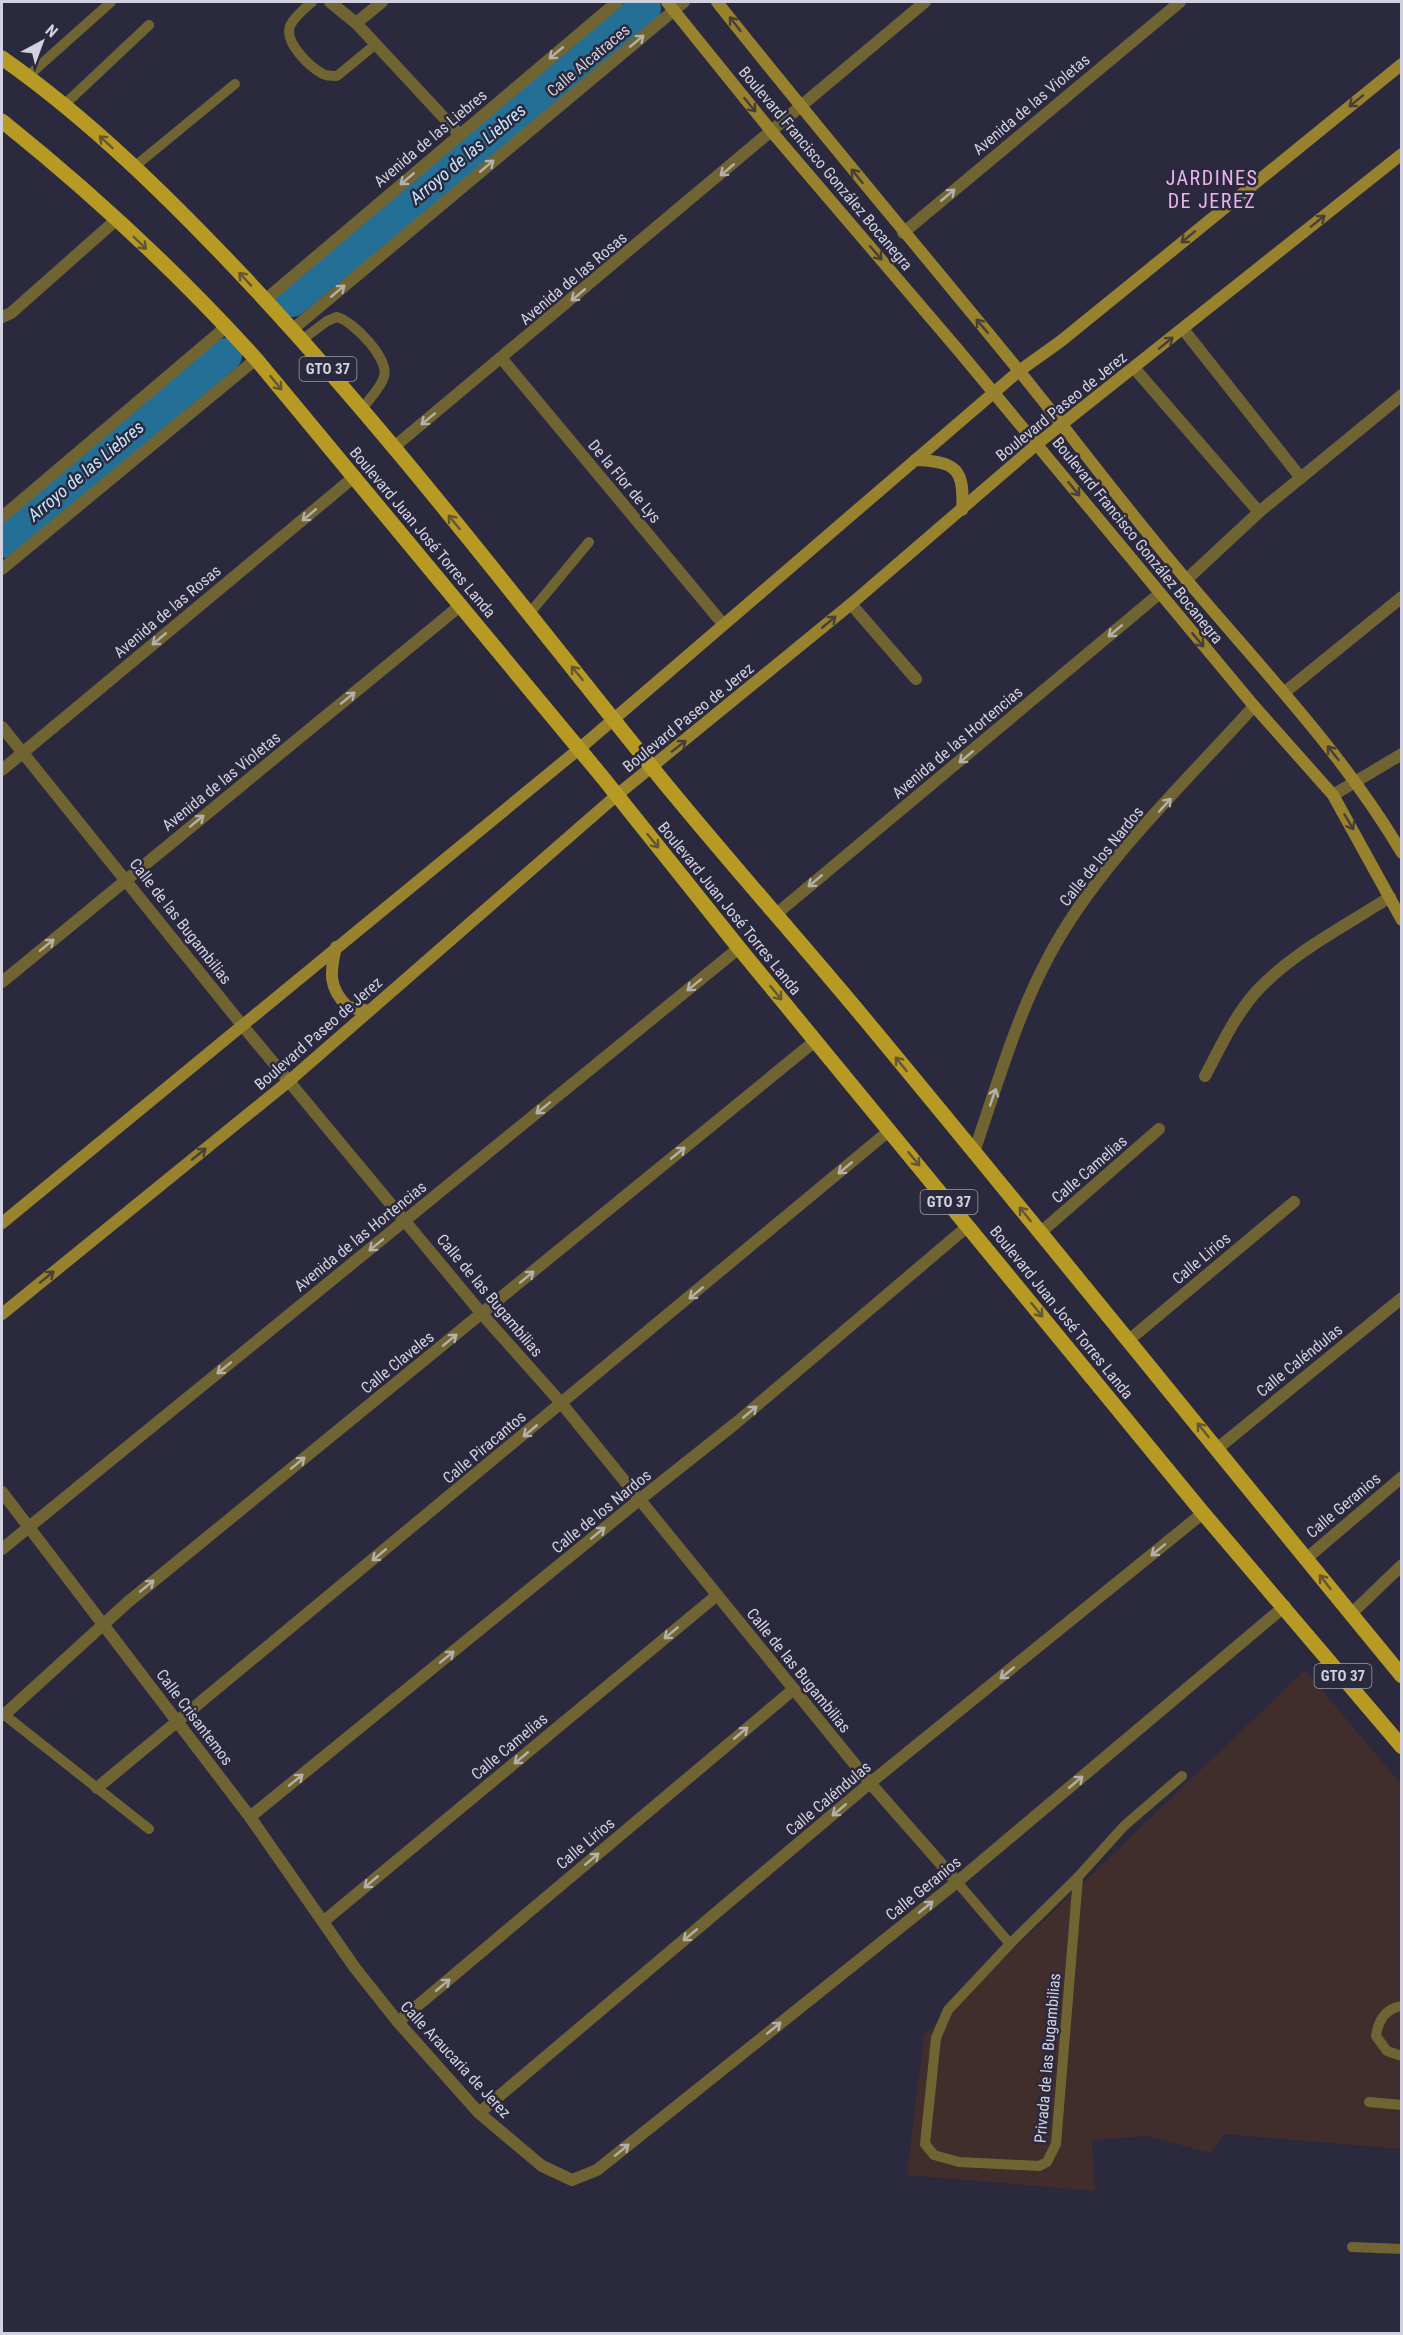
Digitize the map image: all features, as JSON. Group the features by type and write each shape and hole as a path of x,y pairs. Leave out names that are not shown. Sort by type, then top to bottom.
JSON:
{"main road":[{"name":"Boulevard Francisco González Bocanegra","path":"717,2 903,233 1019,371 1186,580 1285,692 1356,782 1401,853"},
{"name":"Boulevard Francisco González Bocanegra","path":"675,4 772,132 1037,444 1159,594 1333,795 1401,920"},
{"name":"Boulevard Juan José Torres Landa","path":"2,58 64,105 134,167 181,211 298,334 394,447 652,767 1218,1448 1401,1676"},
{"path":"2,1223 579,749 1019,371 1070,333 1401,64"},
{"name":"Boulevard Juan José Torres Landa","path":"2,121 116,220 227,326 256,359 617,795 739,948 1203,1513 1285,1606 1401,1747"},
{"name":"Boulevard Paseo de Jerez","path":"2,1314 289,1081 617,795 850,604 1037,444 1401,154"},
{"path":"915,460 943,462 958,472 962,480 962,510"},
{"path":"336,947 331,968 331,984 348,1007 369,1011"}],"street":[{"path":"330,2 356,23 460,135"},
{"path":"356,23 382,2"},
{"name":"Avenida de las Liebres","path":"265,300 617,2"},
{"name":"Avenida de las Rosas","path":"394,447 502,359 925,2"},
{"name":"Avenida de las Violetas","path":"903,233 1180,2"},
{"name":"Calle Alcatraces","path":"298,334 675,4"},
{"path":"2,317 116,220"},
{"path":"3,514 227,326"},
{"path":"1184,329 1301,478"},
{"path":"2,569 256,359"},
{"name":"De la Flor de Lys","path":"502,359 723,624"},
{"path":"1134,369 1259,512"},
{"path":"1186,580 1259,512 1401,395"},
{"name":"Avenida de las Rosas","path":"2,770 354,477"},
{"name":"Avenida de las Hortencias","path":"775,915 1159,594"},
{"path":"1285,692 1401,597"},
{"path":"850,604 916,680"},
{"name":"Avenida de las Violetas","path":"2,982 461,605"},
{"name":"Calle de los Nardos","path":"974,1152 1030,997 1049,956 1068,923 1121,854 1254,706"},
{"name":"Calle de las Bugambilias","path":"2,726 242,1025 482,1314 562,1404 870,1784 957,1882"},
{"path":"1333,795 1401,754"},
{"path":"1205,1076 1230,1028 1253,994 1272,975 1390,897"},
{"name":"Avenida de las Hortencias","path":"2,1549 739,948"},
{"name":"Calle Claveles","path":"3,1714 102,1623 815,1041"},
{"name":"Calle Camelias","path":"1040,1233 1159,1129"},
{"name":"Calle Piracantos","path":"97,1788 890,1130"},
{"name":"Calle Lirios","path":"1129,1340 1294,1202"},
{"name":"Calle de los Nardos","path":"250,1817 736,1423 968,1226"},
{"name":"Calle Caléndulas","path":"1218,1448 1401,1298"},
{"name":"Calle Geranios","path":"1306,1558 1401,1477"},
{"name":"Calle Crisantemos","path":"2,1492 27,1528 178,1720 250,1817 355,1968"},
{"name":"Calle Caléndulas","path":"479,2113 870,1784 1203,1513"},
{"path":"1351,1614 1401,1565"},
{"name":"Calle Camelias","path":"324,1921 716,1596"},
{"name":"Calle Geranios","path":"573,2180 597,2170 957,1882 1285,1606"},
{"name":"Calle Lirios","path":"398,2022 794,1689"},
{"name":"Calle Araucaria de Jerez","path":"355,1968 398,2022 479,2113 542,2166 573,2180"}],"lane":[{"path":"28,76 111,2"},
{"path":"312,2 291,24 289,33 292,43 324,75 337,76 376,44"},
{"path":"64,105 149,25"},
{"path":"134,167 235,84"},
{"path":"298,334 337,317 352,325 382,358 385,367 384,376 362,409"},
{"path":"529,614 589,542"},
{"path":"3,1714 149,1829"},
{"path":"957,1882 1010,1944 1078,1877 1124,1826 1182,1776"},
{"name":"Privada de las Bugambilias","path":"1010,1944 948,2010 936,2038 924,2139 928,2150 942,2159 1027,2167 1047,2162 1052,2155 1056,2144 1078,1877"},
{"path":"1401,2006 1385,2014 1377,2026 1376,2036 1380,2045 1387,2051 1401,2056"},
{"path":"1369,2102 1401,2105"},
{"path":"1352,2247 1401,2249"}],"shaded area":[{"path":"1305,1670 1401,1784 1401,2149 1224,2134 1210,2153 1147,2136 1092,2140 1095,2191 907,2175 924,2035"}],"waterway":[{"name":"Arroyo de las Liebres","path":"292,300 644,9"},
{"name":"Arroyo de las Liebres","path":"2,541 225,355"}],"district":[{"name":"JARDINES DE JEREZ","path":"1212,190"}]}
